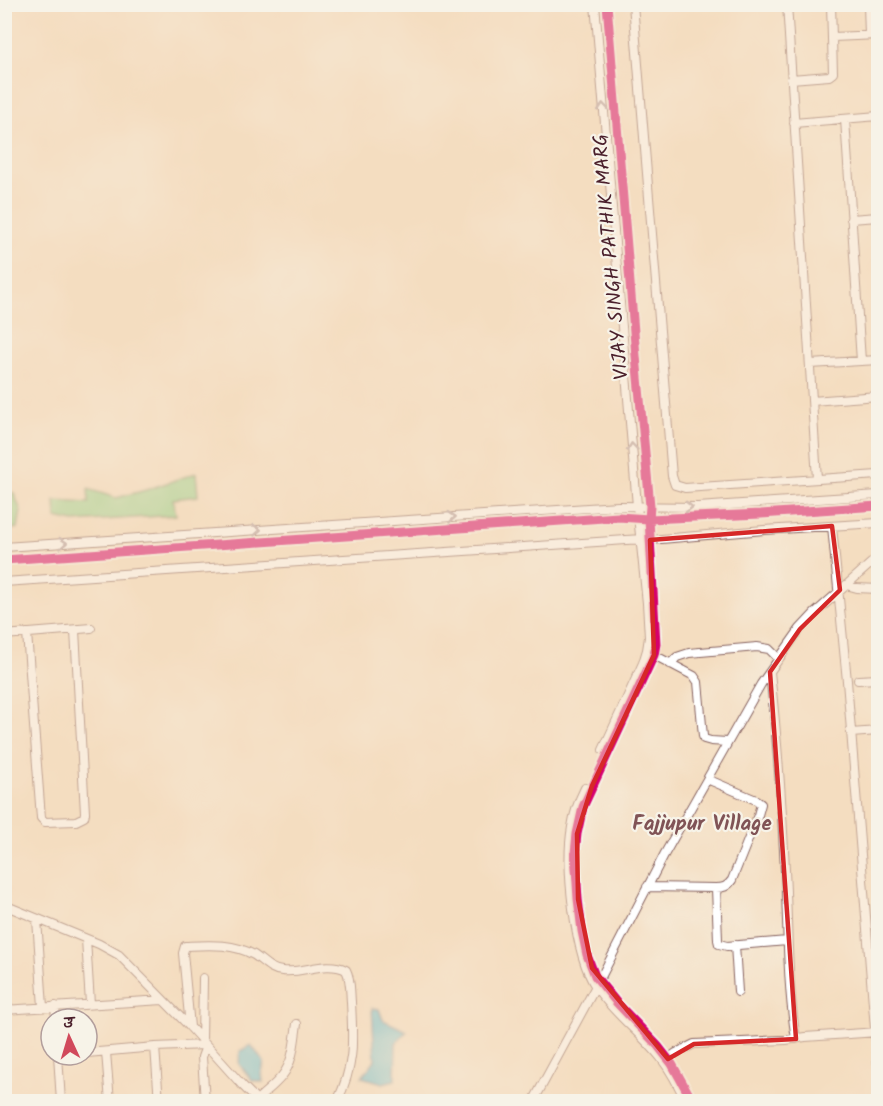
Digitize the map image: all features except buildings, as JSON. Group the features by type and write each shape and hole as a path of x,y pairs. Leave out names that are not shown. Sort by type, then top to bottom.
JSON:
{"street":[{"name":"VIJAY SINGH PATHIK MARG","path":"595,4 637,506 646,539"},
{"name":"VIJAY SINGH PATHIK MARG","path":"608,4 650,506 646,539"},
{"path":"633,4 675,485 685,488 879,476"},
{"path":"787,4 817,479"},
{"path":"791,79 831,75 834,70 831,4"},
{"path":"868,4 869,36"},
{"path":"833,37 879,35"},
{"path":"794,123 879,116"},
{"path":"845,119 861,361"},
{"path":"851,219 879,217"},
{"path":"810,364 879,360"},
{"path":"812,401 879,396"},
{"path":"4,547 637,506 698,507 879,495"},
{"path":"4,560 618,517 649,519 879,506"},
{"path":"4,582 879,524"},
{"path":"832,526 843,587 851,733 879,1066"},
{"path":"646,539 656,630 654,656 583,807 577,834 576,873 582,931 597,984 658,1046 681,1077 693,1101"},
{"path":"646,539 649,637 647,650 640,670 580,798 571,829 570,870 577,935 588,972 619,1015 660,1057 671,1072 686,1101"},
{"path":"533,1101 727,742 770,672 800,629 815,613 879,558"},
{"path":"843,587 879,589"},
{"path":"4,635 91,628"},
{"path":"27,633 41,818 45,822 70,821 81,820 85,813 75,630"},
{"path":"670,664 677,657 689,653 757,647 768,649 779,659"},
{"path":"654,656 694,676 698,682 704,739 727,742"},
{"path":"770,672 777,742 787,941 796,1039"},
{"path":"858,680 879,679"},
{"path":"851,733 879,731"},
{"path":"647,887 723,888 732,880 761,807 759,801 707,779"},
{"path":"716,888 719,944 722,946 787,941"},
{"path":"4,905 99,944 119,955 258,1100 280,1078 289,1064 297,1024"},
{"path":"37,919 43,1007 163,1000"},
{"path":"86,939 90,1004"},
{"path":"735,945 738,992"},
{"path":"190,1027 183,953 185,946 235,947 280,971 334,966 346,970 349,976 352,1052 350,1069 337,1101"},
{"path":"204,978 202,1057 205,1101"},
{"path":"4,1010 39,1007"},
{"path":"668,1059 694,1044 877,1032"},
{"path":"99,1052 204,1044"},
{"path":"155,1047 159,1101"},
{"path":"106,1052 110,1101"},
{"path":"59,1067 61,1101"}],"highlighted area":[{"path":"832,526 840,590 800,629 770,672 796,1039 694,1044 668,1059 592,968 578,899 577,834 592,786 654,655 650,540"}],"green space":[{"path":"196,473 198,496 173,499 176,515 74,522 56,518 55,501 89,503 88,489 116,498"},
{"path":"5,491 14,493 21,511 18,528 5,530"}],"water":[{"path":"372,1008 379,1009 383,1020 407,1031 396,1043 395,1080 383,1083 362,1077 375,1060"},
{"path":"251,1045 264,1062 263,1082 252,1080 239,1064 240,1051"}],"cycle path":[{"path":"607,4 650,506 656,644 654,655 583,807 575,853 578,899 587,955 595,976 658,1046 672,1064 693,1102"},
{"path":"4,560 618,517 649,519 878,506"}],"district":[{"name":"Fajjupur Village","path":"702,823"}]}
